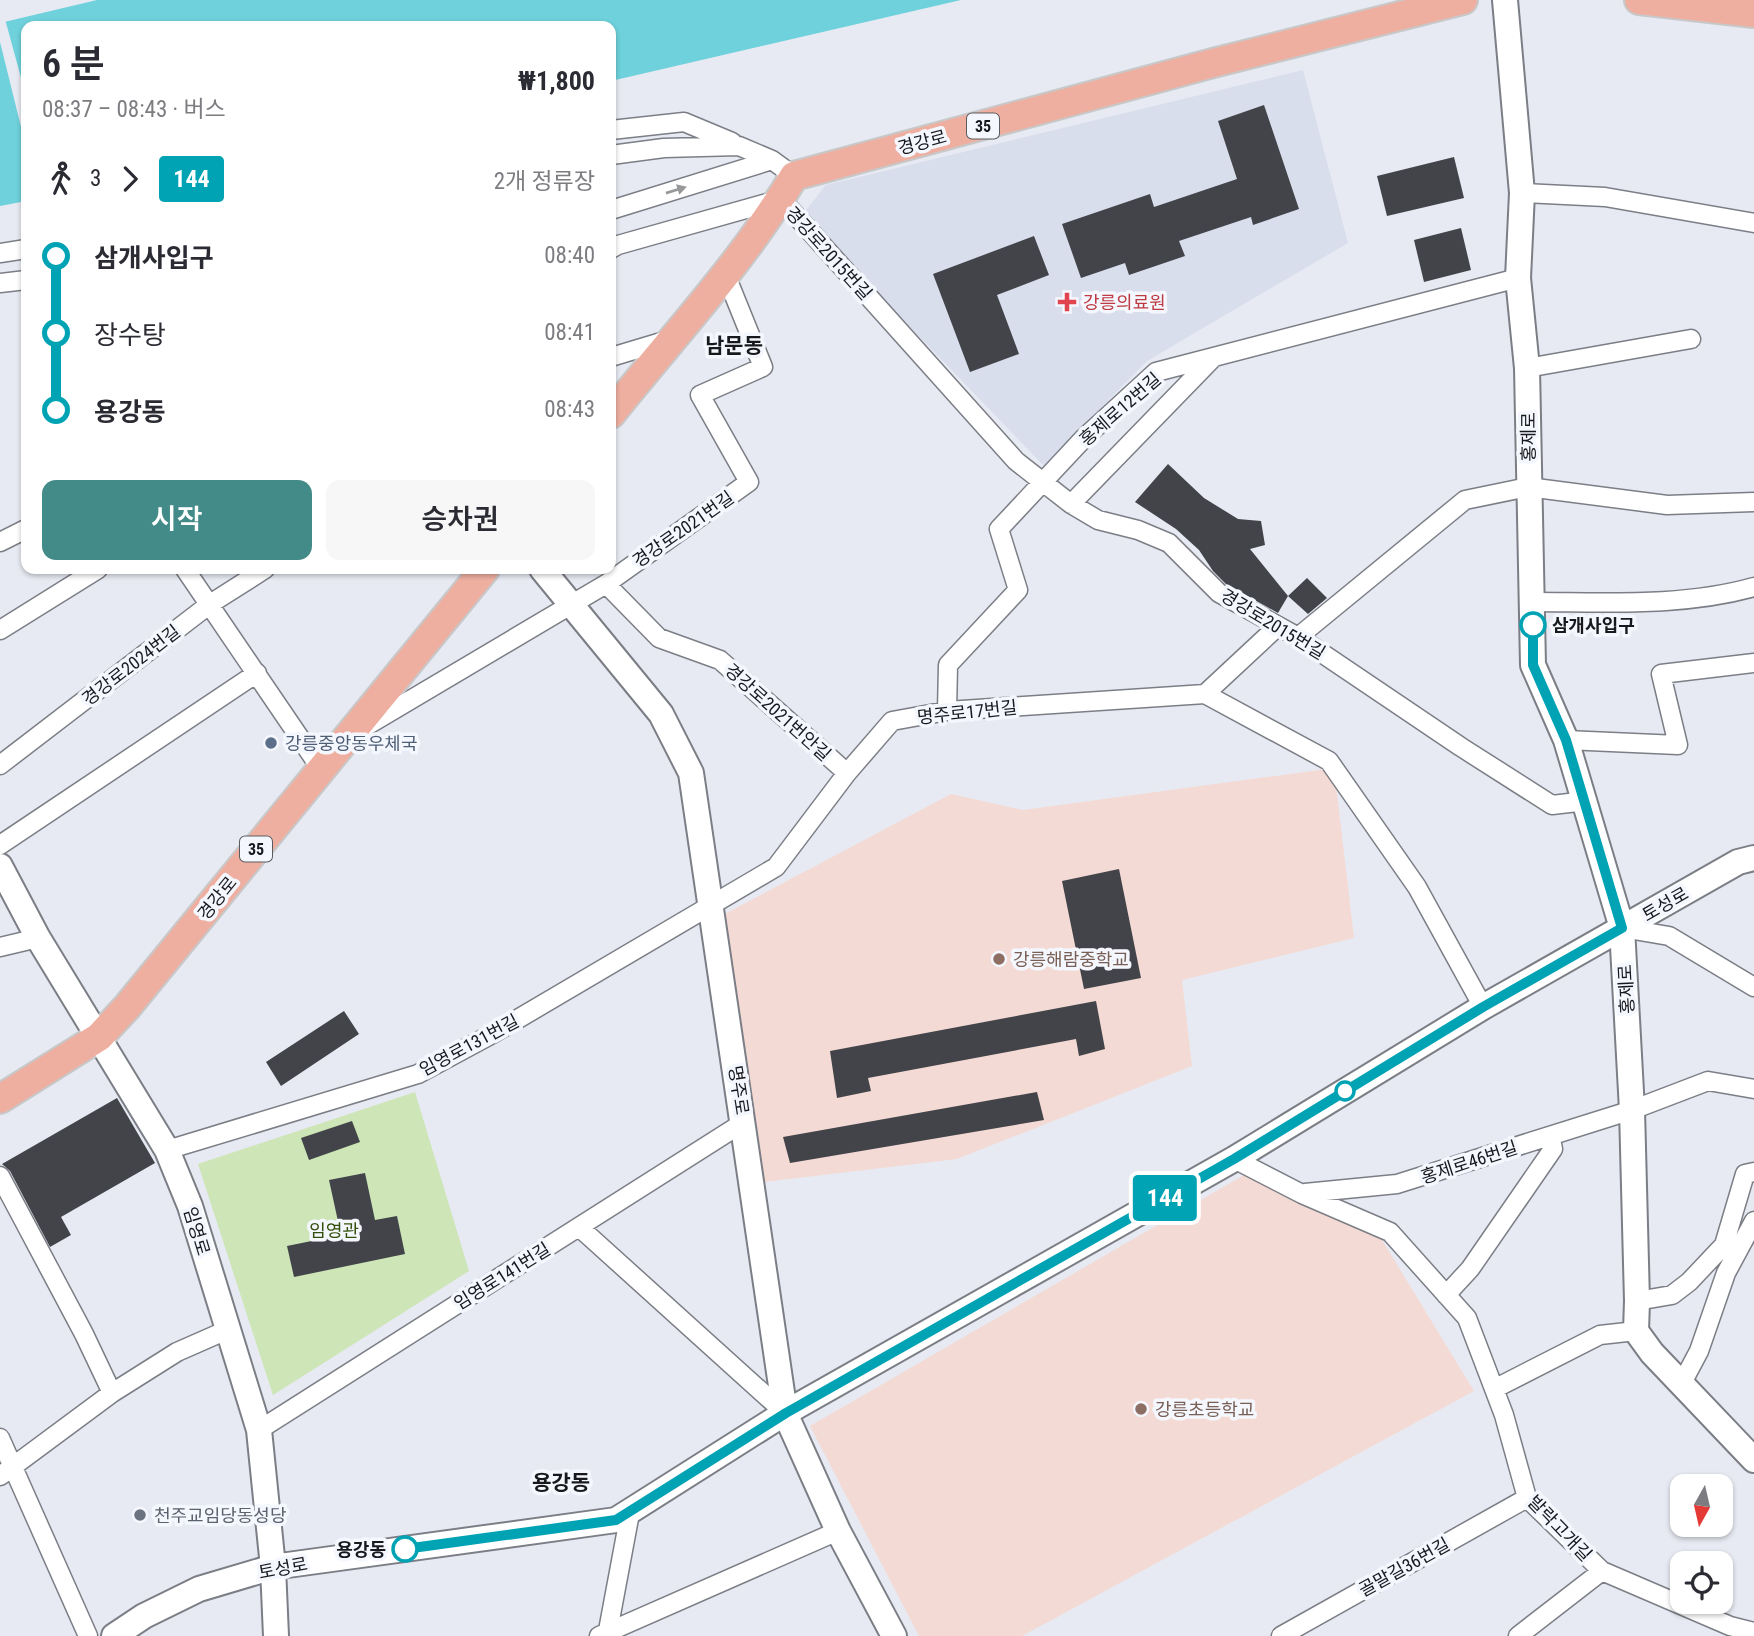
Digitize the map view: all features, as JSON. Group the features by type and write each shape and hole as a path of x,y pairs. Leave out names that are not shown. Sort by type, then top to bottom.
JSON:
{"main road":[{"name":"경강로","path":"783,178 1213,63 1463,0"},
{"path":"1652,1 1754,13"},
{"path":"616,408 725,273 783,178"},
{"name":"경강로","path":"0,1099 99,1037 205,913 481,574"}],"street":[{"name":"홍제로","path":"1505,0 1522,193 1518,278 1527,368 1533,665 1566,740 1622,928 1632,1110 1636,1331"},
{"path":"616,129 684,122 739,146 783,178"},
{"path":"616,154 664,148 739,146"},
{"path":"616,209 783,178"},
{"path":"616,246 783,178"},
{"name":"경강로2015번길","path":"783,178 1016,461 1042,483 1098,520 1138,530 1169,543 1219,593 1298,637 1552,806 1586,801"},
{"path":"1522,193 1605,197 1754,223"},
{"path":"0,254 21,250"},
{"name":"경강로2021번길","path":"349,736 606,584 749,482 700,396 763,367 725,273"},
{"name":"홍제로12번길","path":"947,711 948,665 1018,590 999,529 1084,439 1156,372 1518,278"},
{"path":"0,283 21,281"},
{"path":"616,356 671,339"},
{"path":"1527,368 1691,339"},
{"path":"1071,504 1213,358"},
{"path":"1298,637 1465,500 1528,488 1667,505 1754,502"},
{"path":"0,542 21,532"},
{"path":"0,629 90,574"},
{"path":"189,574 321,769"},
{"name":"경강로2024번길","path":"0,765 210,604 257,574"},
{"name":"명주로","path":"546,574 661,714 691,772 786,1413 838,1531 894,1636"},
{"name":"경강로2021번안길","path":"606,584 659,638 720,660 847,773"},
{"path":"1532,602 1659,601 1722,596 1754,587"},
{"path":"1278,626 1205,694 1329,761 1416,887 1483,1007"},
{"path":"1566,740 1678,745 1661,674 1754,663"},
{"path":"0,845 257,673"},
{"name":"명주로17번길","path":"711,905 776,867 847,773 892,721 947,711 1205,694"},
{"name":"토성로","path":"114,1636 144,1616 199,1589 273,1567 616,1520 786,1413 1234,1159 1483,1007 1738,862 1754,858"},
{"name":"임영로","path":"0,866 38,938 167,1150 190,1206 259,1430 273,1567 276,1636"},
{"name":"임영로131번길","path":"167,1150 418,1074 494,1033 711,905"},
{"path":"1622,928 1669,936 1754,987"},
{"path":"0,947 38,938"},
{"name":"홍제로46번길","path":"1302,1194 1397,1184 1632,1110 1708,1082 1754,1089"},
{"name":"임영로141번길","path":"259,1430 744,1122"},
{"path":"1446,1295 1470,1269 1553,1149 1545,1138"},
{"name":"발락고개길","path":"1234,1159 1302,1194 1390,1233 1446,1295 1466,1318 1504,1415 1527,1498 1602,1571 1726,1631 1754,1632"},
{"path":"1637,1301 1672,1295 1689,1282 1724,1245 1745,1174 1754,1172"},
{"path":"0,1176 84,1334 112,1393"},
{"path":"1682,1383 1699,1351 1726,1273 1754,1221"},
{"path":"579,1227 786,1413"},
{"path":"7,1472 112,1393 177,1352 227,1330"},
{"path":"1494,1389 1600,1335 1636,1331 1652,1353 1754,1460"},
{"path":"0,1438 7,1472 88,1636"},
{"name":"골말길36번길","path":"1281,1636 1527,1498"},
{"path":"606,1635 630,1513"},
{"path":"606,1635 838,1531"},
{"path":"1518,1636 1602,1571"}],"shaded area":[{"name":"강릉의료원","path":"1303,70 1348,243 1147,361 1044,466 802,215 826,185"},
{"name":"강릉해람중학교","path":"1334,768 1354,938 1182,980 1192,1066 957,1159 764,1182 723,915 951,794 1023,810"},
{"name":"강릉초등학교","path":"1244,1175 1379,1235 1474,1391 1022,1636 919,1636 810,1426"}],"green space":[{"name":"임영관","path":"415,1092 469,1271 273,1395 198,1164"}],"water":[{"path":"97,0 961,0 616,80 616,21 21,21 21,202 0,206 0,23"}],"pier":[{"path":"5,19 21,78 21,127 0,42 0,20"}],"building":[{"path":"1264,105 1299,209 1253,225 1251,217 1179,241 1185,256 1129,275 1125,263 1081,278 1062,224 1150,194 1154,207 1237,179 1218,121"},
{"path":"1454,157 1464,198 1387,216 1377,176"},
{"path":"1461,228 1471,270 1424,282 1414,240"},
{"path":"1034,236 1049,275 997,295 1019,354 970,372 933,274"},
{"path":"1168,464 1204,498 1238,519 1261,521 1265,545 1250,549 1288,596 1278,613 1226,584 1199,550 1176,529 1135,502"},
{"path":"1307,578 1327,598 1308,614 1288,596"},
{"path":"1119,869 1141,978 1084,989 1062,881"},
{"path":"1096,1001 1105,1049 1079,1056 1076,1039 868,1078 871,1091 837,1098 830,1051"},
{"path":"344,1011 359,1034 281,1086 266,1062"},
{"path":"1037,1092 1044,1120 790,1163 783,1137"},
{"path":"117,1098 155,1163 61,1217 71,1235 50,1247 10,1171 2,1164"},
{"path":"352,1121 360,1142 309,1160 301,1138"},
{"path":"365,1173 375,1220 397,1216 405,1254 294,1277 287,1246 341,1235 329,1180"}],"bus line":[{"name":"144","path":"405,1549 616,1520 630,1513 786,1413 1234,1159 1483,1007 1622,928 1566,740 1533,665 1533,625"}],"place":[{"name":"강릉의료원","path":"1067,302"},
{"name":"삼개사입구","path":"1533,625"},
{"name":"강릉중앙동우체국","path":"271,743"},
{"name":"강릉해람중학교","path":"999,959"},
{"name":"강릉초등학교","path":"1141,1409"},
{"name":"천주교임당동성당","path":"140,1515"},
{"name":"용강동","path":"405,1549"}],"district":[{"name":"남문동","path":"734,346"},
{"name":"용강동","path":"561,1483"}]}
